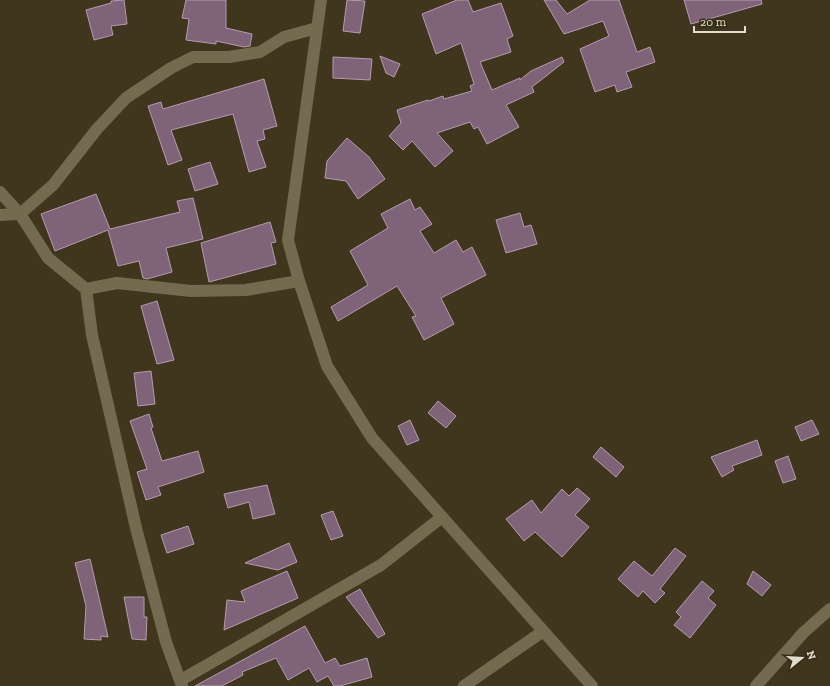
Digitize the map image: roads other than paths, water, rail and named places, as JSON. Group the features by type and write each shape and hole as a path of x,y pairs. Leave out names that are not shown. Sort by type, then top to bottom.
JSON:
{"street":[{"path":"321,0 288,240 299,281 327,366 372,438 542,632 592,686"},
{"path":"0,215 20,214 53,185 97,129 126,98 171,68 193,57 229,57 260,52 284,37 316,28"},
{"path":"0,192 20,214 48,258 86,289 92,335 136,528 166,642 182,683 381,565 442,517"},
{"path":"86,289 117,283 191,292 238,290 299,281"},
{"path":"756,686 803,633 830,609"},
{"path":"464,686 542,632"}]}
